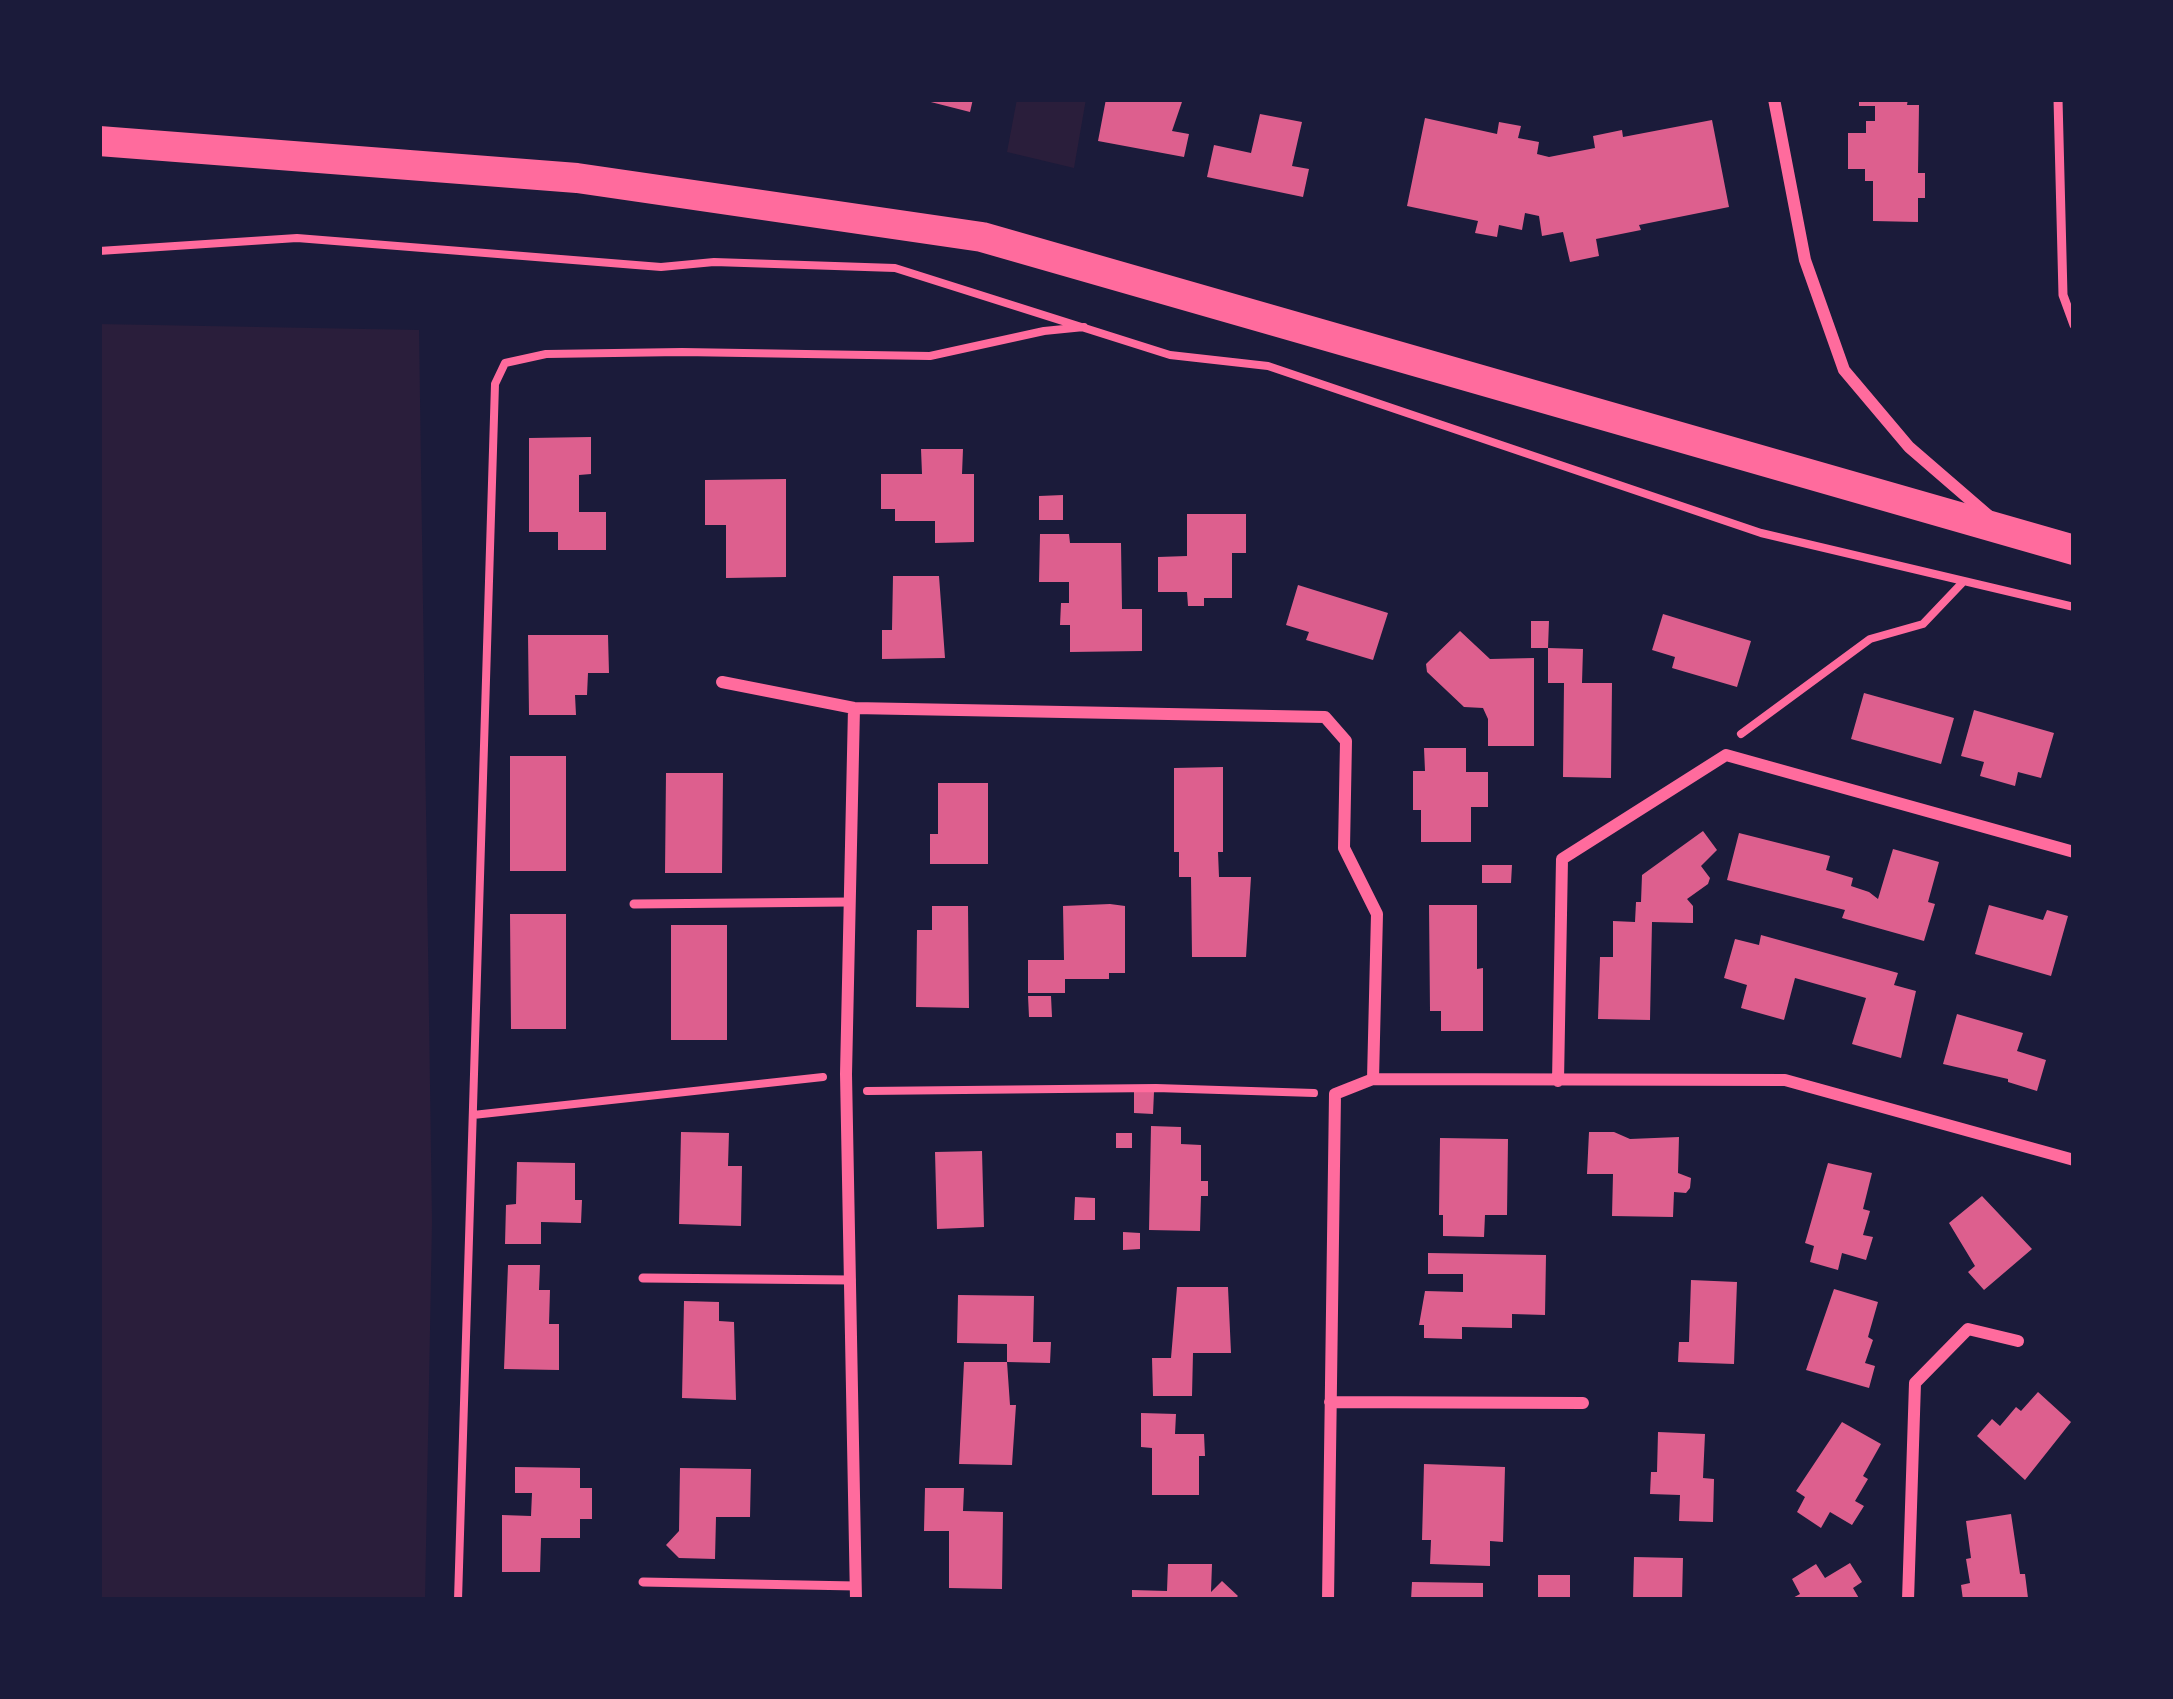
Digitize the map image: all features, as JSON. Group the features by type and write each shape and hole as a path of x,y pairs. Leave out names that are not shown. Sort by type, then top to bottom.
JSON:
{"main road":[{"path":"99,141 577,178 982,238 2074,550"}],"street":[{"path":"1774,99 1805,260 1844,370 1909,447 2005,529"},
{"path":"722,682 854,708 1325,717 1346,741 1344,848 1377,914 1373,1079"},
{"path":"854,708 846,1074 856,1593"},
{"path":"1558,1081 1562,859 1726,755 2074,852"},
{"path":"1328,1600 1335,1094 1373,1079 1785,1080 2074,1160"},
{"path":"1908,1600 1915,1383 1968,1329 2018,1341"},
{"path":"1330,1402 1583,1403"}],"lane":[{"path":"2058,99 2063,295 2074,326"},
{"path":"634,904 848,902"},
{"path":"643,1278 851,1280"},
{"path":"643,1582 856,1593"}],"path":[{"path":"99,251 297,238 661,266 714,262 895,268 1170,355 1268,366 1761,533 2074,607"},
{"path":"458,1600 489,460 495,384 505,363 546,354 659,352 929,356 1045,331 1089,327"},
{"path":"1726,755 1735,739 1870,639 1923,624 1964,581"},
{"path":"472,1115 846,1074"},
{"path":"848,1091 1156,1088 1335,1094"}],"shaded area":[{"path":"1017,99 1086,99 1074,168 1007,152"},
{"path":"99,324 419,330 432,1222 425,1600 99,1600"}],"building":[{"path":"919,99 973,99 970,112"},
{"path":"1106,99 1183,99 1172,131 1189,134 1184,157 1098,141"},
{"path":"1859,99 1908,99 1907,105 1919,105 1918,173 1925,173 1925,198 1918,198 1918,222 1873,221 1873,181 1865,181 1865,169 1848,169 1848,133 1866,133 1866,121 1875,121 1875,106 1859,106"},
{"path":"1260,114 1302,122 1292,166 1309,169 1303,197 1207,177 1214,145 1251,153"},
{"path":"1425,118 1497,134 1499,122 1521,126 1518,138 1539,142 1537,154 1549,157 1595,148 1593,136 1622,130 1623,137 1712,120 1729,207 1596,239 1599,256 1570,262 1563,232 1542,236 1539,216 1525,213 1522,230 1499,225 1497,237 1475,233 1478,221 1407,206"},
{"path":"591,437 591,474 579,475 579,512 606,512 606,550 558,550 558,532 529,532 529,438"},
{"path":"921,449 963,449 962,474 974,474 974,542 935,543 935,521 895,521 895,509 881,509 881,474 922,474"},
{"path":"786,479 786,577 726,578 726,525 705,525 705,480"},
{"path":"1063,495 1063,520 1039,520 1039,496"},
{"path":"1187,514 1246,514 1246,553 1232,553 1232,598 1204,598 1204,606 1188,606 1187,592 1158,592 1158,557 1187,556"},
{"path":"1040,534 1069,534 1070,543 1121,543 1122,609 1142,609 1142,651 1070,652 1070,625 1060,625 1061,603 1069,603 1069,582 1039,582"},
{"path":"893,576 939,576 945,658 882,659 882,630 892,630"},
{"path":"1298,585 1388,613 1373,660 1306,640 1309,632 1286,625"},
{"path":"1663,614 1751,641 1737,687 1672,668 1675,657 1652,650"},
{"path":"1531,621 1549,621 1548,648 1531,648"},
{"path":"1460,631 1490,659 1534,658 1534,746 1488,746 1483,708 1464,707 1427,672 1426,664"},
{"path":"528,635 608,635 609,673 588,673 587,695 575,695 576,715 529,715"},
{"path":"1548,648 1583,649 1582,683 1612,683 1611,778 1563,777 1564,683 1548,683"},
{"path":"1864,693 1954,718 1941,764 1851,739"},
{"path":"1974,710 2054,733 2041,778 2018,772 2015,786 1980,776 1984,762 1961,756"},
{"path":"1424,748 1466,748 1466,772 1488,772 1488,807 1471,807 1471,842 1421,842 1421,810 1413,810 1413,771 1425,771"},
{"path":"510,756 566,756 566,871 510,871"},
{"path":"1223,767 1219,877 1251,877 1246,957 1192,957 1191,877 1179,877 1179,852 1174,852 1174,768"},
{"path":"666,773 723,773 722,873 665,873"},
{"path":"938,783 988,783 988,864 930,864 930,834 938,834"},
{"path":"1703,831 1717,850 1701,866 1710,878 1708,884 1687,899 1693,906 1693,923 1652,922 1650,1020 1598,1019 1600,957 1613,957 1613,921 1635,922 1642,875"},
{"path":"1739,833 1830,856 1826,870 1853,878 1851,886 1878,899 1893,849 1939,862 1928,902 1935,904 1924,941 1842,918 1845,910 1727,880"},
{"path":"1482,865 1512,865 1511,883 1482,883"},
{"path":"1429,905 1477,905 1483,1031 1441,1031 1441,1011 1430,1011"},
{"path":"1989,905 2043,920 2047,910 2068,916 2051,976 1975,954"},
{"path":"932,906 968,906 969,1008 916,1007 917,930 932,930"},
{"path":"1063,906 1125,906 1125,973 1109,973 1109,979 1065,979 1065,993 1028,993 1028,960 1064,960"},
{"path":"510,914 566,914 566,1029 511,1029"},
{"path":"671,925 727,925 727,1040 671,1040"},
{"path":"1761,935 1898,973 1894,985 1916,991 1901,1058 1852,1044 1866,998 1795,978 1784,1020 1741,1008 1747,985 1724,978 1735,939 1759,945"},
{"path":"1028,996 1051,996 1052,1017 1029,1017"},
{"path":"1957,1014 2023,1033 2017,1051 2046,1060 2037,1091 1943,1064"},
{"path":"1134,1092 1154,1092 1153,1114 1134,1113"},
{"path":"1151,1126 1181,1127 1181,1144 1201,1145 1201,1181 1208,1181 1208,1196 1201,1196 1200,1231 1149,1230"},
{"path":"681,1132 729,1133 728,1166 742,1166 741,1226 679,1224"},
{"path":"1589,1132 1614,1132 1630,1139 1679,1137 1678,1173 1691,1178 1686,1193 1674,1192 1673,1217 1612,1216 1613,1174 1587,1174"},
{"path":"1116,1133 1132,1133 1132,1148 1116,1148"},
{"path":"1440,1138 1508,1139 1507,1215 1485,1215 1484,1237 1443,1236"},
{"path":"982,1151 984,1227 937,1229 935,1152"},
{"path":"517,1162 575,1163 575,1200 582,1200 581,1223 541,1222 541,1244 505,1244 506,1205 516,1204"},
{"path":"1828,1163 1872,1173 1863,1209 1870,1211 1863,1235 1873,1237 1866,1260 1842,1253 1838,1270 1810,1262 1814,1246 1805,1243"},
{"path":"1982,1196 2032,1249 1984,1290 1968,1272 1975,1266 1949,1223"},
{"path":"1075,1197 1095,1198 1095,1220 1074,1220"},
{"path":"1123,1232 1140,1233 1140,1249 1123,1250"},
{"path":"1428,1253 1546,1255 1545,1315 1512,1314 1512,1328 1462,1327 1462,1339 1424,1338 1424,1325 1419,1325 1425,1291 1463,1292 1463,1274 1428,1274"},
{"path":"508,1265 540,1265 539,1290 550,1290 549,1324 559,1324 559,1370 504,1369"},
{"path":"1691,1280 1737,1282 1734,1364 1678,1362 1679,1342 1689,1342"},
{"path":"1177,1287 1228,1287 1231,1353 1193,1353 1192,1396 1153,1396 1152,1358 1171,1358"},
{"path":"1834,1289 1878,1302 1865,1363 1875,1366 1869,1388 1806,1370"},
{"path":"958,1295 1034,1296 1033,1342 1051,1342 1050,1363 1007,1362 1007,1344 957,1343"},
{"path":"684,1301 719,1302 719,1321 734,1322 736,1400 682,1398"},
{"path":"964,1362 1007,1362 1010,1405 1016,1405 1012,1465 959,1464"},
{"path":"2038,1392 2071,1422 2025,1480 1977,1436 1992,1419 2000,1426 2016,1407 2021,1411"},
{"path":"1141,1413 1176,1414 1175,1434 1204,1434 1199,1495 1152,1495 1152,1448 1141,1447"},
{"path":"1842,1422 1881,1444 1863,1476 1868,1479 1855,1501 1864,1506 1852,1525 1830,1512 1821,1528 1797,1512 1805,1497 1796,1491"},
{"path":"1658,1432 1705,1434 1703,1478 1714,1479 1713,1522 1679,1521 1680,1495 1650,1494 1651,1472 1657,1472"},
{"path":"1424,1464 1505,1467 1503,1542 1490,1541 1490,1566 1430,1564 1431,1540 1422,1540"},
{"path":"515,1467 580,1468 580,1488 592,1488 592,1519 580,1519 580,1538 541,1538 540,1572 502,1572 502,1515 531,1516 532,1493 515,1493"},
{"path":"680,1468 751,1469 750,1517 716,1517 715,1559 679,1558 666,1545 679,1531"},
{"path":"925,1488 964,1488 963,1511 1003,1512 1002,1589 949,1588 949,1531 924,1531"},
{"path":"2011,1514 2028,1598 1963,1600 1961,1585 1970,1583 1966,1559 1971,1558 1966,1521"},
{"path":"1634,1557 1683,1558 1682,1600 1633,1600"},
{"path":"1850,1563 1862,1582 1853,1588 1860,1600 1789,1600 1800,1594 1792,1579 1816,1564 1825,1578"},
{"path":"1168,1564 1212,1564 1211,1592 1222,1581 1238,1596 1234,1600 1132,1600 1132,1590 1167,1591"},
{"path":"1538,1575 1570,1575 1570,1600 1538,1600"},
{"path":"1412,1582 1483,1583 1483,1600 1411,1600"}]}
